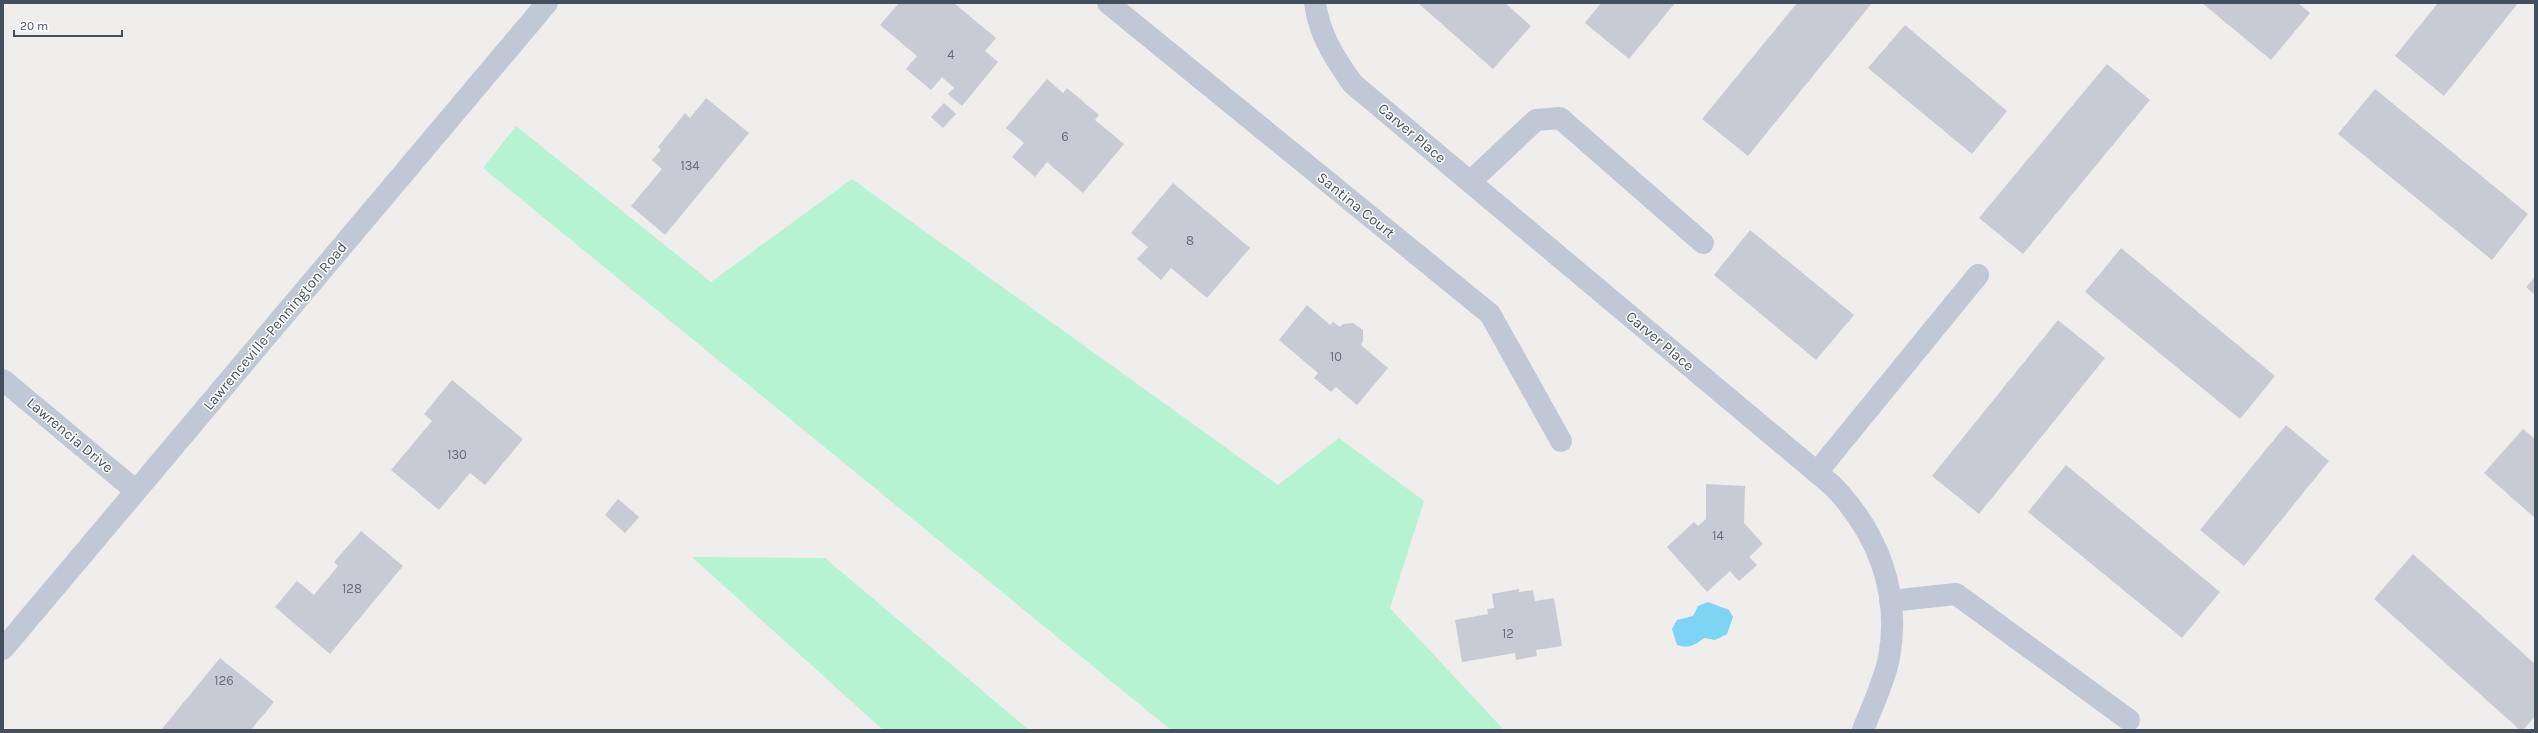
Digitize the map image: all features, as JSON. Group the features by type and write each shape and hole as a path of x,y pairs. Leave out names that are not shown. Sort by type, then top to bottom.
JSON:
{"street":[{"name":"Lawrenceville-Pennington Road","path":"3,650 547,3"},
{"name":"Santina Court","path":"1108,3 1490,314 1561,441"},
{"name":"Carver Place","path":"1316,3 1317,16 1332,54 1353,84 1817,472 1851,504 1873,540 1887,576 1893,620 1889,659 1863,730"},
{"path":"1471,182 1536,120 1560,118 1703,243"},
{"path":"1817,472 1978,275"},
{"name":"Lawrencia Drive","path":"3,380 136,491"},
{"path":"1890,601 1956,594 2129,720"}],"green space":[{"path":"516,126 711,282 852,179 1278,485 1339,438 1424,501 1390,608 1504,730 1171,730 483,168"},
{"path":"692,557 825,558 1029,730 883,730"}],"water":[{"path":"1708,602 1729,610 1733,617 1727,634 1715,640 1704,638 1695,644 1685,647 1677,645 1672,629 1677,620 1693,616 1698,606"}],"building":[{"path":"899,3 954,3 996,38 985,51 998,62 962,106 948,94 954,88 942,77 931,90 906,69 917,56 880,25"},
{"path":"1418,3 1505,3 1531,26 1493,69"},
{"path":"1601,3 1675,3 1629,59 1585,23"},
{"path":"1797,3 1872,3 1748,156 1702,119"},
{"path":"2202,3 2298,3 2310,13 2271,60"},
{"path":"2438,3 2518,3 2444,96 2395,56"},
{"path":"1905,25 2007,111 1972,154 1868,68"},
{"path":"2107,64 2150,100 2023,254 1979,218"},
{"path":"1047,79 1063,93 1067,88 1099,115 1095,120 1124,144 1083,193 1047,162 1035,177 1012,157 1024,143 1006,128"},
{"path":"2375,89 2528,214 2492,260 2338,134"},
{"path":"706,98 749,133 665,235 631,206 662,169 652,160 661,150 658,147 685,113 690,118"},
{"path":"944,103 956,114 943,128 931,117"},
{"path":"1173,183 1250,248 1207,298 1171,268 1161,280 1137,259 1148,247 1131,233"},
{"path":"1750,230 1854,315 1816,360 1714,275"},
{"path":"2121,248 2275,376 2240,419 2085,292"},
{"path":"2535,277 2535,295 2526,287"},
{"path":"1307,305 1330,325 1333,322 1340,327 1343,324 1353,323 1363,330 1363,341 1361,345 1388,368 1357,405 1336,387 1331,392 1314,378 1318,373 1279,340"},
{"path":"2058,320 2105,358 1979,514 1932,476"},
{"path":"452,380 523,439 485,485 470,473 439,510 391,470 432,421 424,414"},
{"path":"2286,425 2329,461 2244,566 2200,530"},
{"path":"2523,429 2535,439 2535,518 2484,473"},
{"path":"2066,465 2220,592 2182,638 2028,512"},
{"path":"1706,484 1745,486 1744,523 1763,544 1749,557 1757,565 1739,581 1730,571 1707,592 1667,547 1694,522 1698,526 1706,519"},
{"path":"618,499 639,517 625,533 605,515"},
{"path":"361,531 403,566 330,654 275,607 297,581 314,595 338,566 334,562"},
{"path":"2413,554 2535,664 2535,716 2523,730 2520,730 2374,599"},
{"path":"1519,589 1519,592 1533,590 1535,601 1554,598 1562,646 1536,650 1537,656 1516,660 1515,653 1462,662 1455,620 1488,614 1487,609 1494,608 1492,594"},
{"path":"220,658 274,702 251,730 161,730"}]}
